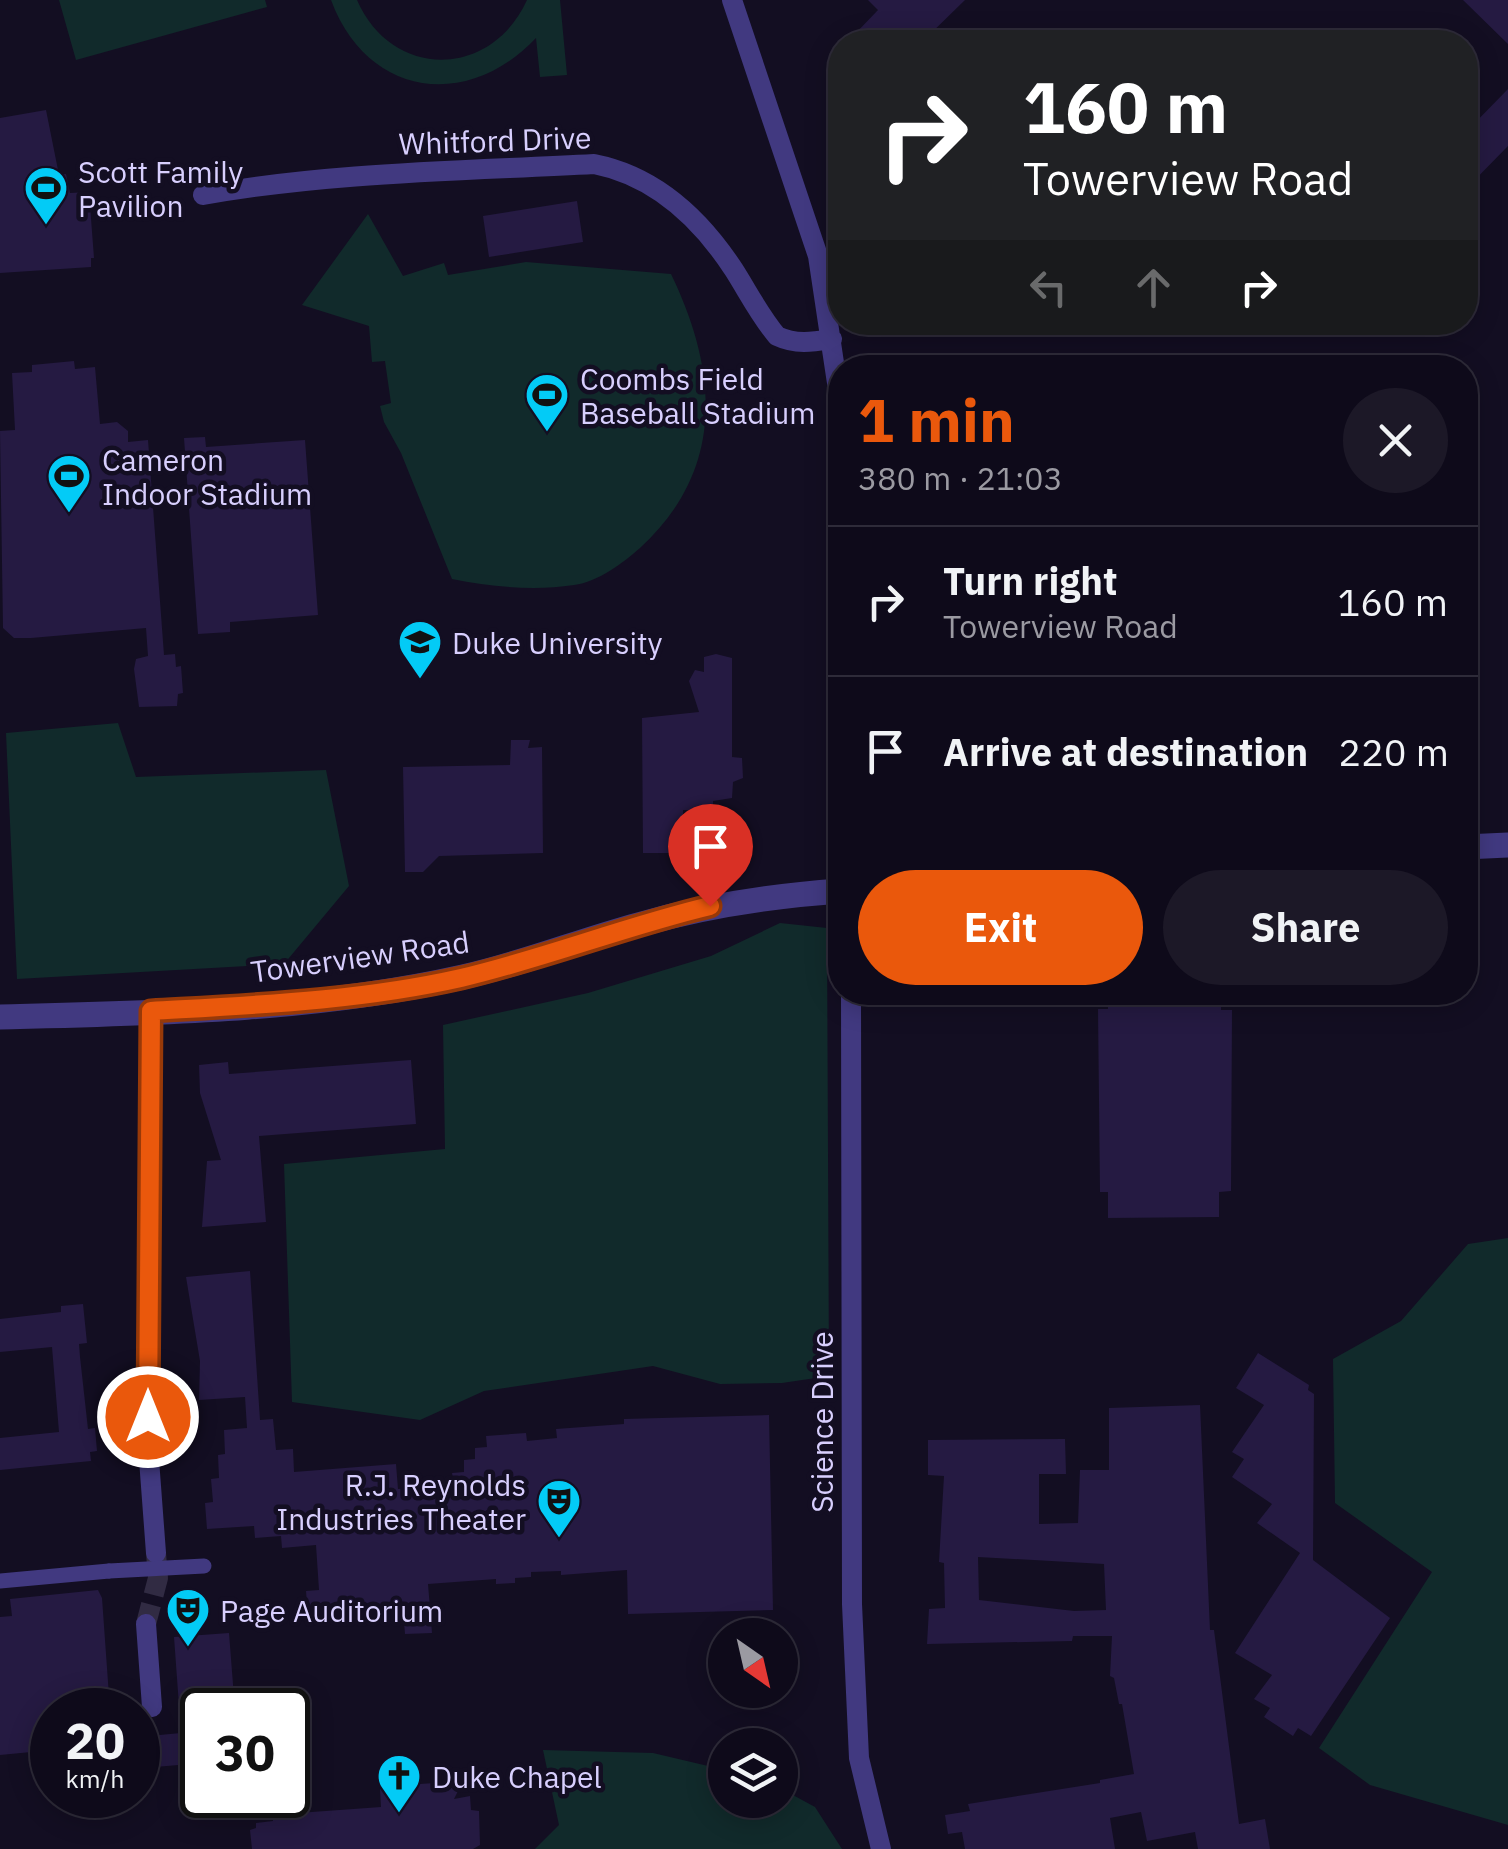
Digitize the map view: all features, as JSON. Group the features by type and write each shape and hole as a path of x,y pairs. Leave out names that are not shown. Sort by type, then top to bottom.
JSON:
{"street":[{"path":"732,0 818,256 828,315"},
{"name":"Whitford Drive","path":"203,195 378,174 594,164 623,170 672,198 722,253 777,336 789,342 832,339"},
{"path":"831,335 834,355"},
{"path":"1478,846 1508,845"},
{"name":"Towerview Road","path":"0,1017 328,999 417,987 536,958 634,925 717,905 828,892"},
{"name":"Science Drive","path":"851,1005 852,1604 859,1758 880,1849"},
{"path":"151,1011 148,1446 156,1553"},
{"path":"0,1581 204,1566"},
{"path":"146,1624 151,1688"}],"green space":[{"path":"59,0 265,0 267,7 76,60"},
{"path":"331,0 357,0 373,26 393,45 417,56 442,60 467,56 490,45 511,26 527,0 560,0 567,75 540,77 536,38 509,61 480,76 450,84 421,83 393,74 369,57 347,32"},
{"name":"Coombs Field Baseball Stadium","path":"368,214 403,276 444,263 448,275 526,262 671,274 687,310 705,382 700,452 688,486 668,518 618,566 592,580 559,587 513,587 452,579 401,453 384,422 380,406 391,403 385,361 372,362 369,326 302,305"},
{"path":"118,723 136,777 326,770 349,886 284,964 17,979 6,733"},
{"path":"780,923 827,928 829,1376 782,1383 720,1384 653,1366 484,1391 420,1420 292,1402 284,1164 445,1149 443,1025 588,993 711,956"},
{"path":"1508,1238 1508,1825 1370,1785 1319,1748 1432,1572 1335,1503 1333,1359 1401,1321 1468,1244"},
{"path":"543,1750 653,1753 708,1766 708,1818 798,1818 798,1798 815,1807 842,1849 535,1849 559,1825"}],"building":[{"path":"868,0 965,0 934,30 859,30 878,10"},
{"path":"1463,0 1508,0 1508,44"},
{"path":"1508,89 1508,146 1478,177 1478,120"},
{"name":"Scott Family Pavilion","path":"46,110 59,175 66,174 70,193 89,192 94,258 91,267 0,273 0,118"},
{"path":"577,201 583,242 489,257 483,216"},
{"name":"Cameron Indoor Stadium","path":"74,361 75,369 95,367 100,424 117,422 128,431 128,442 148,440 164,655 175,654 176,667 181,666 183,693 178,694 177,706 139,707 134,669 136,659 148,656 146,628 14,638 3,628 0,431 15,430 12,373 32,372 32,365"},
{"path":"205,437 206,447 305,440 318,615 230,622 230,632 198,634 184,438"},
{"path":"716,654 732,658 732,757 742,758 743,778 733,782 732,798 713,801 713,810 683,810 683,838 670,838 670,853 643,853 642,718 699,712 689,681 695,670 704,672 704,657"},
{"path":"511,740 530,740 528,748 542,747 543,853 439,856 423,872 405,872 403,767 510,765"},
{"path":"1108,1005 1221,1005 1221,1010 1232,1010 1231,1191 1219,1192 1219,1217 1108,1218 1108,1192 1100,1192 1098,1009 1108,1009"},
{"path":"411,1060 416,1124 259,1136 266,1222 202,1227 207,1161 221,1160 200,1093 199,1065 228,1062 229,1074"},
{"path":"250,1271 260,1420 273,1419 276,1450 293,1449 294,1472 396,1464 398,1489 454,1485 452,1473 464,1472 464,1460 475,1459 475,1448 487,1447 486,1436 526,1433 527,1441 557,1438 556,1429 624,1424 624,1419 769,1415 773,1610 628,1614 627,1570 561,1575 561,1571 531,1572 531,1577 515,1578 515,1583 496,1584 496,1579 428,1584 432,1633 405,1634 404,1622 380,1624 379,1612 308,1617 306,1591 319,1590 316,1545 282,1548 281,1536 255,1538 254,1526 207,1529 205,1503 213,1502 211,1479 219,1478 218,1455 225,1454 224,1430 247,1428 245,1397 199,1400 200,1361 186,1277"},
{"path":"83,1304 87,1343 79,1344 80,1357 88,1429 95,1428 97,1451 90,1452 91,1461 0,1470 0,1438 59,1432 52,1347 0,1352 0,1319 61,1312 61,1306"},
{"path":"1258,1353 1309,1385 1308,1390 1314,1394 1313,1560 1390,1618 1311,1736 1298,1728 1293,1736 1264,1717 1270,1708 1254,1699 1272,1675 1235,1653 1300,1553 1257,1523 1272,1504 1232,1477 1244,1459 1232,1452 1264,1405 1236,1388"},
{"path":"1200,1405 1210,1630 1214,1630 1239,1824 1265,1819 1270,1849 1198,1849 1195,1832 1147,1841 1141,1812 1110,1818 1115,1849 965,1849 962,1832 948,1834 945,1815 970,1811 968,1804 1134,1774 1122,1704 1110,1676 1112,1636 1073,1636 1072,1641 927,1644 929,1609 945,1608 944,1563 939,1562 944,1476 928,1475 928,1440 1065,1439 1066,1474 1039,1474 1039,1524 1078,1523 1080,1470 1109,1470 1109,1408","holes":["978,1557 1104,1564 1106,1610 1074,1611 979,1600"]},
{"path":"98,1590 102,1598 108,1688 30,1688 30,1752 0,1755 0,1617 12,1616 10,1599"},
{"path":"229,1633 233,1688 180,1688 180,1719 174,1637"},
{"path":"180,1733 180,1765 160,1767 160,1735"},
{"name":"Duke Chapel","path":"386,1781 463,1781 454,1799 470,1796 471,1810 479,1811 480,1845 473,1849 252,1849 250,1830 256,1828 256,1823 273,1818 310,1818 310,1812 381,1807 380,1789"}],"tunnel":[{"path":"146,1624 158,1578 156,1553"}],"place":[{"name":"Scott Family Pavilion","path":"46,226"},
{"name":"Coombs Field Baseball Stadium","path":"547,433"},
{"name":"Cameron Indoor Stadium","path":"69,514"},
{"name":"Duke University","path":"420,680"},
{"name":"R.J. Reynolds Industries Theater","path":"559,1539"},
{"name":"Page Auditorium","path":"188,1648"},
{"name":"Duke Chapel","path":"399,1814"}],"route":[{"path":"148,1417 151,1011 328,999 417,987 536,958 634,925 710,906"}]}
